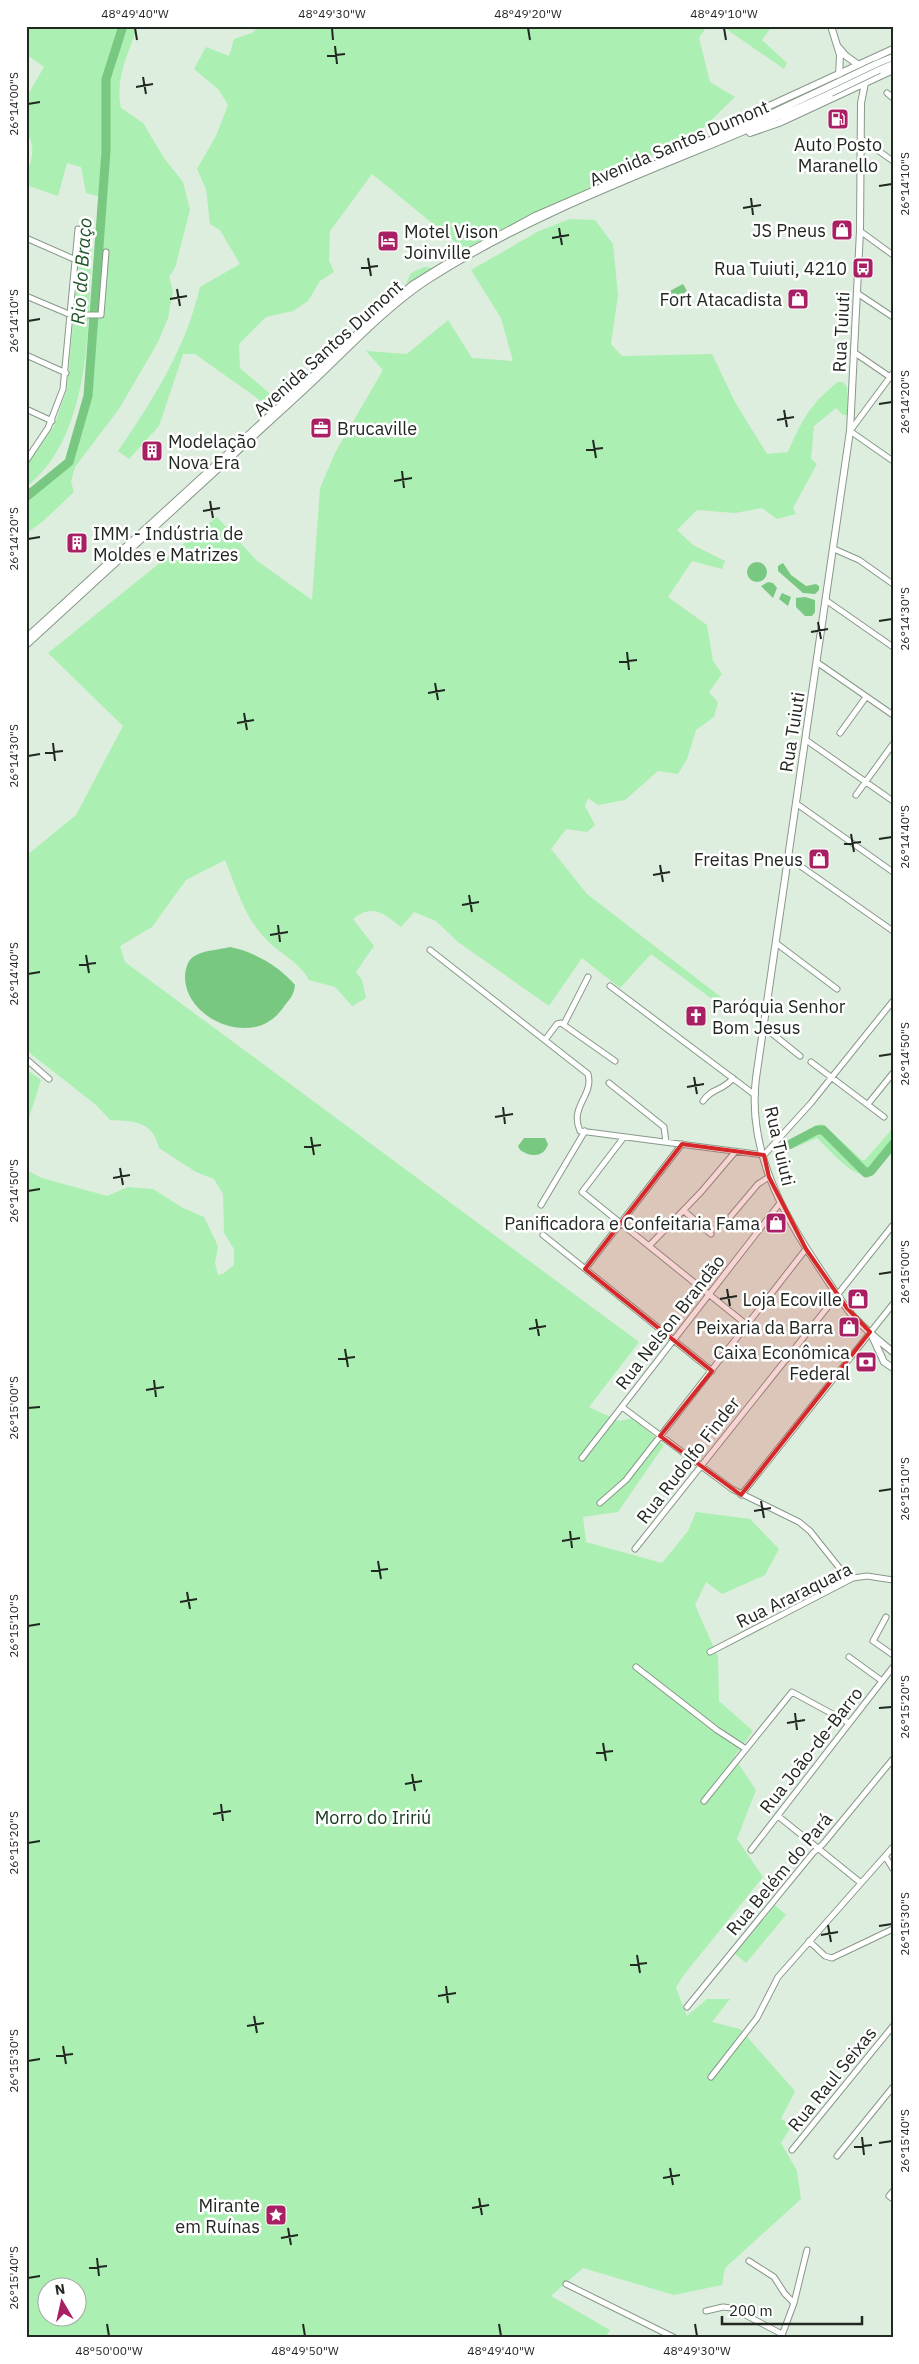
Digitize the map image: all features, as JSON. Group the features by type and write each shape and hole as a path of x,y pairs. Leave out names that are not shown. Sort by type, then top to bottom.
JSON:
{"main road":[{"path":"831,26 839,48 840,83 861,104"},
{"path":"839,48 865,71 866,83"},
{"path":"688,150 768,107 893,49"},
{"name":"Avenida Santos Dumont","path":"26,646 408,294 441,272 544,217 722,141 878,67 893,57"},
{"name":"Avenida Santos Dumont","path":"878,67 893,64"},
{"path":"722,141 779,124 893,70"},
{"path":"864,93 874,79"},
{"name":"Rua Tuiuti","path":"866,83 861,104 863,140 856,353 850,431 755,1095 757,1123 764,1156 769,1177 780,1203 806,1249 853,1315 893,1353"},
{"name":"Avenida Santos Dumont","path":"26,638 404,291 446,264 535,216 830,90"},
{"name":"Rua Tuiuti","path":"870,1332 879,1347 884,1362"},
{"path":"893,1353 887,1356 884,1362 893,1368"}],"street":[{"path":"886,93 893,98"},
{"path":"863,140 893,161"},
{"path":"26,461 41,441 52,421 60,399 66,373 78,229"},
{"path":"860,231 893,255"},
{"path":"26,238 76,260"},
{"path":"26,296 72,315 98,316 102,313 106,252"},
{"path":"858,292 893,317"},
{"path":"856,353 892,376 850,431 893,460"},
{"path":"26,355 66,373"},
{"path":"26,409 52,421"},
{"path":"834,549 859,560 893,584"},
{"path":"827,601 893,647"},
{"path":"818,663 893,716"},
{"path":"840,733 866,697"},
{"path":"806,740 893,801"},
{"path":"856,795 893,744"},
{"path":"797,804 893,872"},
{"path":"788,858 893,931"},
{"path":"776,943 837,989"},
{"path":"430,950 588,1074 588,1086 576,1114 580,1131 764,1156 832,1077 893,1001"},
{"path":"564,1024 588,978"},
{"path":"610,986 755,1095"},
{"path":"544,1040 557,1024 564,1024 615,1061"},
{"path":"764,1028 800,1056"},
{"path":"26,1059 49,1079"},
{"path":"812,1062 884,1117"},
{"path":"868,1104 893,1073"},
{"path":"703,1101 712,1091 724,1087 733,1078"},
{"path":"609,1083 664,1128 667,1134 666,1142"},
{"path":"541,1205 585,1131"},
{"path":"624,1136 582,1192 747,1325"},
{"path":"585,1269 682,1144"},
{"path":"649,1246 684,1211 735,1152"},
{"path":"732,1216 758,1184 769,1177"},
{"name":"Rua Nelson Brandão","path":"582,1458 780,1203"},
{"path":"684,1211 711,1234"},
{"name":"Rua Rudolfo Finder","path":"635,1549 893,1225"},
{"path":"543,1235 712,1371"},
{"path":"600,1503 623,1484 806,1249"},
{"path":"741,1494 893,1304"},
{"path":"622,1408 741,1494 800,1522 849,1580"},
{"name":"Rua Araraquara","path":"710,1652 849,1580 862,1576 893,1580"},
{"path":"886,1617 873,1641 893,1655"},
{"path":"849,1657 882,1681"},
{"path":"636,1667 717,1730 746,1749"},
{"name":"Rua João-de-Barro","path":"751,1850 893,1667"},
{"path":"704,1801 792,1692 849,1723"},
{"name":"Rua Belém do Pará","path":"687,2007 812,1853 818,1849 893,1759"},
{"path":"778,1816 861,1883"},
{"path":"711,2077 757,2018 778,1977 893,1847"},
{"path":"885,1856 893,1869"},
{"path":"809,1941 825,1956 832,1958 893,1929"},
{"name":"Rua Raul Seixas","path":"792,2150 893,2026"},
{"path":"836,2156 893,2087"},
{"path":"706,2311 723,2307 732,2308 782,2336 794,2304 807,2250"},
{"path":"749,2261 774,2277 794,2304"},
{"path":"566,2284 674,2338"}],"highlighted area":[{"path":"682,1144 764,1155 769,1177 806,1249 847,1308 870,1332 741,1495 660,1436 712,1371 585,1269"}],"green space":[{"path":"26,26 135,26 136,31 121,78 121,108 143,123 164,158 183,182 190,210 175,268 169,277 173,291 168,318 158,342 119,409 75,467 71,482 74,492 45,519 26,533 26,493 65,461 85,395 101,197 86,193 81,167 67,163 58,196 26,185 32,157 32,145 30,138 26,138 26,98 44,67 30,57 26,63"},
{"path":"259,26 707,26 699,38 710,82 735,97 698,133 667,145 644,161 464,249 372,174 330,231 329,260 334,272 320,281 308,301 293,311 266,317 239,344 240,368 276,399 271,408 195,354 183,354 159,426 129,459 118,451 167,373 186,331 200,287 240,264 220,230 210,224 206,189 197,169 216,136 228,105 219,90 194,69 206,47 229,56 234,39 252,33"},
{"path":"722,26 772,26 762,40 787,63 784,69"},
{"name":"Morro do Iririú","path":"570,219 595,220 613,244 618,295 611,344 622,356 712,354 735,402 767,454 788,452 808,413 820,398 838,382 843,382 847,387 848,415 843,415 836,408 814,426 811,459 817,464 793,508 796,514 777,519 762,508 735,513 697,510 677,530 693,545 725,561 722,569 692,561 668,597 707,625 713,661 722,674 709,692 718,702 714,717 696,730 687,759 678,774 658,771 625,800 598,805 588,798 585,806 595,825 587,832 566,829 551,849 587,894 735,1008 731,1013 651,954 620,988 582,958 549,1006 458,942 436,921 414,912 401,927 384,915 372,911 360,914 353,919 374,946 356,972 362,980 366,998 352,1006 335,987 309,980 300,968 270,944 251,921 225,860 186,880 152,927 120,946 125,962 639,1342 589,1407 619,1421 633,1418 664,1445 618,1512 583,1517 586,1542 662,1563 688,1531 696,1512 750,1519 779,1549 765,1575 722,1594 706,1582 695,1605 718,1657 719,1701 753,1731 734,1757 756,1790 737,1839 763,1877 683,1976 676,1988 687,2016 707,1999 730,1999 712,2022 740,2029 795,2091 781,2119 792,2125 781,2143 797,2171 801,2199 725,2268 722,2285 674,2295 583,2268 551,2296 610,2330 605,2338 26,2338 26,1170 42,1178 107,1196 128,1187 153,1189 183,1208 204,1217 218,1246 215,1263 218,1275 223,1274 234,1265 234,1249 224,1233 223,1194 214,1179 196,1172 159,1148 152,1132 141,1124 110,1120 96,1105 26,1050 26,856 76,815 123,726 48,653 217,517 256,560 312,600 320,488 335,453 383,370 366,351 407,354 448,320 472,358 513,361 501,318 471,270 539,231"},
{"path":"82,229 92,231 88,332 84,368 77,403 65,435 49,464 26,487 26,466 54,426 67,389"},
{"path":"424,267 432,268 406,284 411,273"},
{"path":"26,1069 41,1080 29,1118 26,1119"},
{"path":"820,1124 824,1125 862,1160 865,1160 893,1128 893,1147 872,1172 866,1175 859,1174 843,1164 817,1138 784,1152 774,1151 775,1148"},
{"path":"775,1905 786,1915 746,1963 735,1954"}],"shaded area":[{"path":"683,284 687,291 680,296 679,303 674,305 668,292"},
{"path":"757,562 764,565 767,572 764,579 757,582 750,579 747,572 750,565"},
{"path":"783,563 791,575 806,586 816,584 819,586 819,590 815,594 803,593 778,571 778,566"},
{"path":"768,582 773,583 777,588 773,598 761,586"},
{"path":"782,593 791,597 788,606 779,599"},
{"path":"805,597 815,600 815,612 812,616 805,616 796,607 796,598"},
{"path":"230,947 248,952 266,961 282,972 295,985 292,996 280,1011 262,1025 250,1028 237,1028 212,1019 201,1011 187,990 185,972 191,959 201,953"},
{"path":"524,1138 545,1138 548,1144 546,1149 540,1154 528,1154 520,1150 518,1146"}],"waterway":[{"name":"Rio do Braço","path":"26,497 69,462 88,396 106,151 106,79 123,26"},
{"path":"781,1149 817,1130 823,1130 866,1173 871,1171 893,1144"}],"place":[{"name":"Auto Posto Maranello","path":"838,119"},
{"name":"JS Pneus","path":"842,230"},
{"name":"Motel Vison Joinville","path":"388,241"},
{"name":"Rua Tuiuti, 4210","path":"863,268"},
{"name":"Fort Atacadista","path":"798,299"},
{"name":"Brucaville","path":"321,428"},
{"name":"Modelação Nova Era","path":"152,451"},
{"name":"IMM - Indústria de Moldes e Matrizes","path":"77,543"},
{"name":"Freitas Pneus","path":"819,859"},
{"name":"Paróquia Senhor Bom Jesus","path":"696,1016"},
{"name":"Panificadora e Confeitaria Fama","path":"776,1223"},
{"name":"Loja Ecoville","path":"858,1299"},
{"name":"Peixaria da Barra","path":"849,1327"},
{"name":"Caixa Econômica Federal","path":"866,1362"},
{"name":"Mirante em Ruínas","path":"276,2215"}]}
